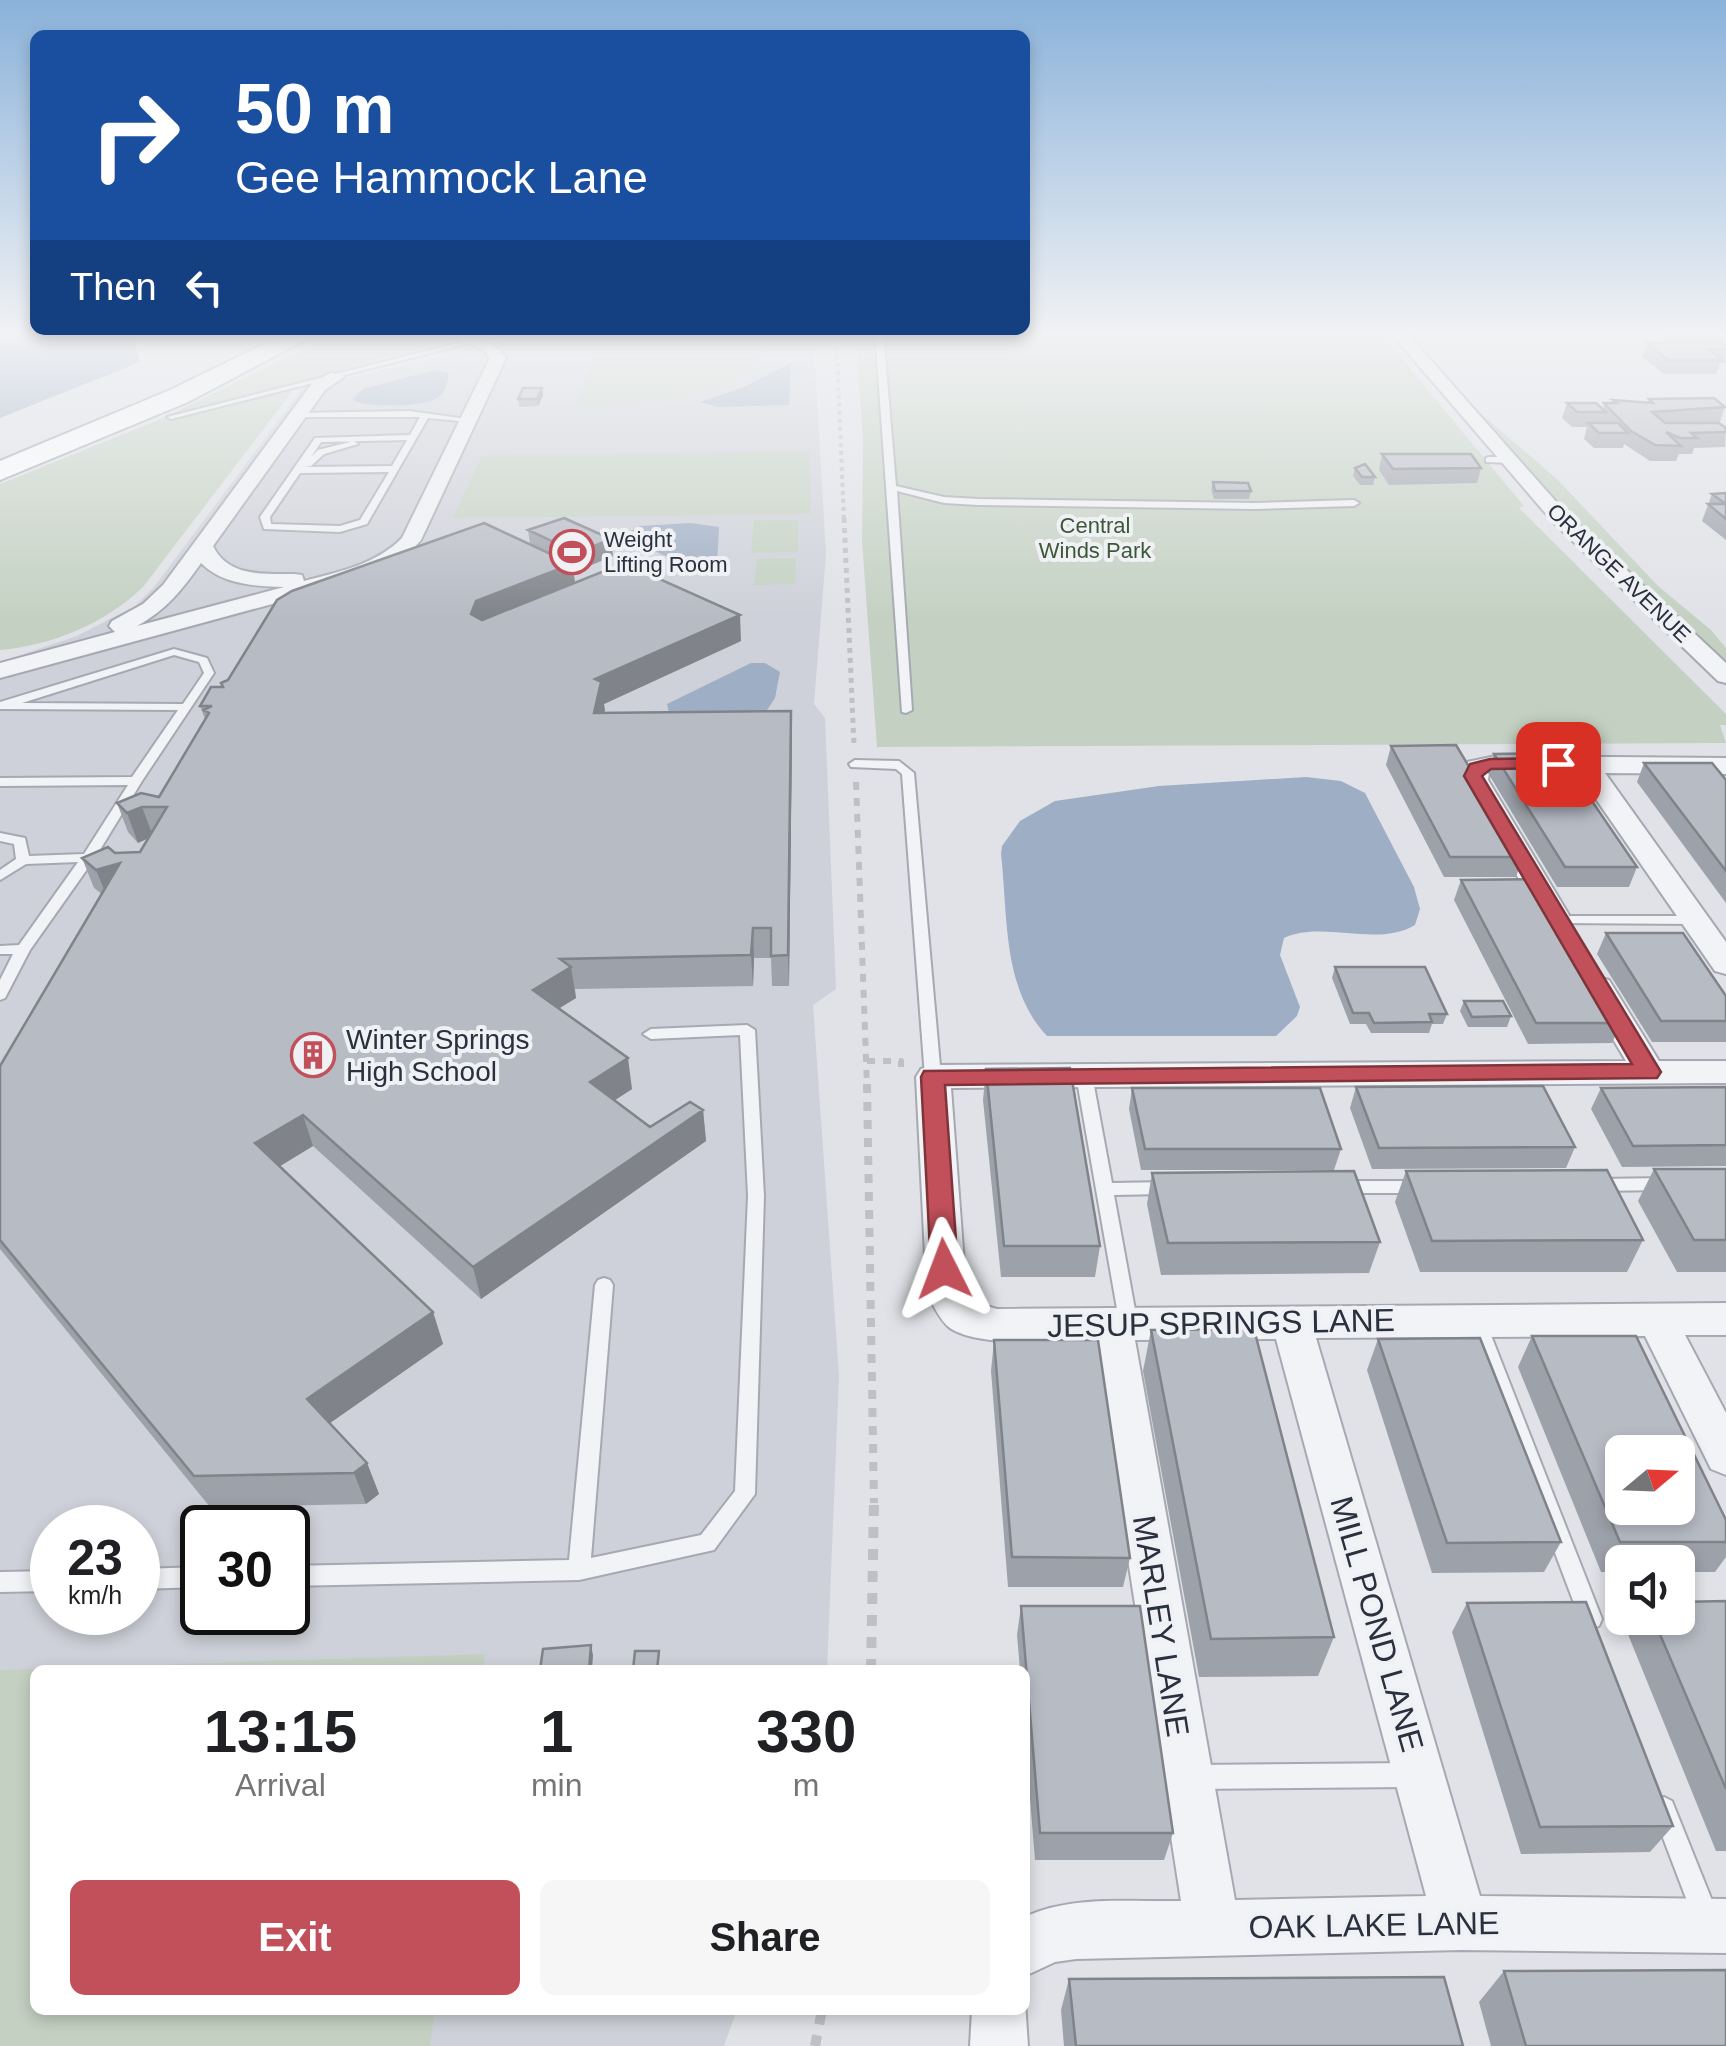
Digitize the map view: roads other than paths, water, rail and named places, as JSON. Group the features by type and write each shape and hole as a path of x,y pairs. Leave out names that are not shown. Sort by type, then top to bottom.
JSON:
{"main road":[{"path":"0,445 45,426"},
{"path":"0,471 106,426"}],"street":[{"path":"50,656 113,630 151,609 171,590 290,426"},
{"path":"0,671 378,566 410,540 467,426"},
{"name":"ORANGE AVENUE","path":"1472,426 1499,460 1726,676"},
{"path":"203,547 206,558 217,569 237,576 264,580 339,578"},
{"path":"1649,1072 1473,773 1490,764 1715,769"},
{"path":"1587,766 1708,928 1726,964"},
{"path":"917,1076 1726,1072"},
{"name":"JESUP SPRINGS LANE","path":"917,1076 945,1282 955,1309 970,1320 997,1325 1120,1326 1726,1319"},
{"path":"1657,1320 1726,1456"},
{"name":"MILL POND LANE","path":"1292,1324 1462,1923"},
{"name":"MARLEY LANE","path":"1120,1326 1186,1777 1212,1927"},
{"name":"OAK LAKE LANE","path":"1030,1945 1048,1936 1076,1932 1212,1927 1462,1923 1718,1926"},
{"path":"999,2046 1000,2015"}],"lane":[{"path":"413,437 318,440 264,517 268,527 340,529 364,522 413,437 419,426"},
{"path":"888,426 906,710"},
{"path":"298,468 394,470"},
{"path":"894,488 944,500 978,502 1255,506 1354,503"},
{"path":"0,706 32,692 174,652 202,660 209,673 88,858 23,949 0,995"},
{"path":"0,706 186,707"},
{"path":"855,764 899,765 906,768 910,779 917,1076"},
{"path":"0,782 136,781"},
{"path":"0,837 20,841 23,860"},
{"path":"0,876 23,860 88,858"},
{"path":"1558,920 1708,928"},
{"path":"0,950 23,949"},
{"path":"310,1576 579,1570 707,1543 745,1494 756,1196 746,1030 650,1034"},
{"path":"1084,1076 1106,1188 1120,1326"},
{"path":"1582,1185 1690,1184"},
{"path":"1326,1188 1444,1186"},
{"path":"1106,1188 1190,1188"},
{"path":"579,1570 604,1285"},
{"path":"1476,1320 1599,1640"},
{"path":"0,1582 30,1581"},
{"path":"1186,1777 1420,1774"},
{"path":"1656,1788 1718,1926"}],"water":[{"path":"690,523 719,527 717,565 695,565 670,558 627,533 640,526"},
{"path":"751,663 765,663 780,672 775,698 765,713 669,713 667,704"},
{"path":"1306,777 1341,781 1365,793 1414,887 1420,909 1415,925 1384,934 1316,932 1284,938 1280,955 1300,1007 1297,1016 1276,1036 1047,1036 1022,996 1010,950 1001,854 1002,846 1020,821 1055,801 1159,786"}],"place":[{"name":"Weight Lifting Room","path":"572,552"},
{"name":"Winter Springs High School","path":"313,1055"}],"park label":[{"name":"Central Winds Park","path":"1095,538"}]}
